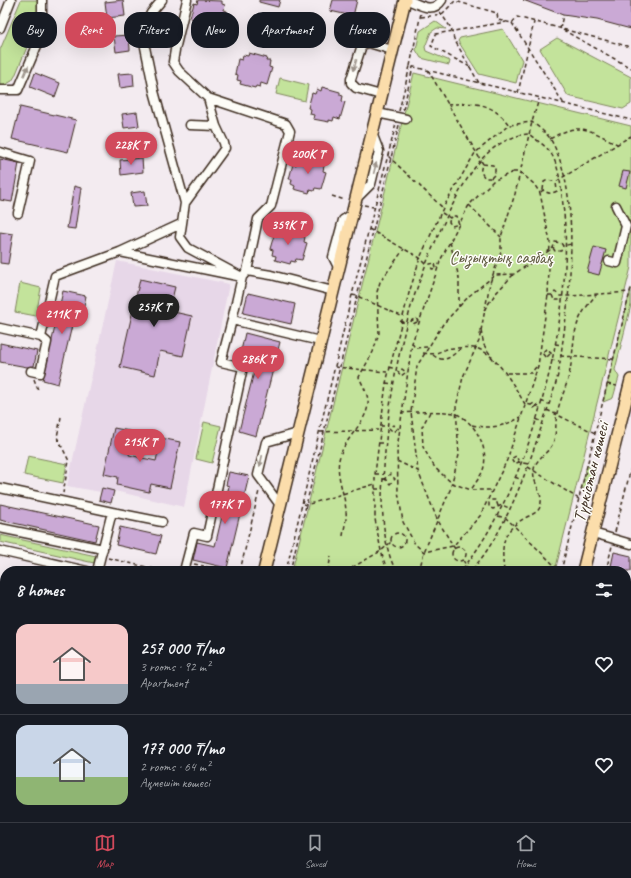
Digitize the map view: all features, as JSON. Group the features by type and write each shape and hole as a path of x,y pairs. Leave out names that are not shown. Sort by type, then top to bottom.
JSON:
{"main road":[{"path":"265,566 354,201 405,0"},
{"name":"Түркістан көшесі","path":"584,566 631,380"}],"street":[{"path":"0,28 12,0"},
{"path":"0,90 18,90 42,34 42,0"},
{"path":"162,0 151,13 145,27 145,47 154,91 185,203"},
{"path":"186,566 194,533 206,536 243,367 221,362 258,219 271,206 290,131 286,124 208,98 178,72 173,62 187,0"},
{"path":"408,0 423,6 436,7 442,0"},
{"path":"381,95 356,88 351,83 351,79 362,45 369,43 392,50"},
{"path":"208,98 216,126 225,148 185,203 180,224 180,238 188,248 245,274"},
{"path":"377,113 401,118"},
{"path":"190,125 216,126"},
{"path":"0,152 30,161 18,213"},
{"path":"609,261 617,263 626,226 616,206"},
{"path":"41,337 55,276 120,252 180,224"},
{"path":"120,252 245,274 271,275 333,291"},
{"path":"232,320 320,341"},
{"path":"0,328 41,337 47,342 40,373 32,371"},
{"path":"280,505 262,481 258,473 265,444 298,432"},
{"path":"0,488 162,522"},
{"path":"98,566 112,512"},
{"path":"0,528 103,549"},
{"path":"593,533 631,544"},
{"path":"0,551 65,566"}],"path":[{"path":"455,1 497,13 498,20 512,23 564,104"},
{"path":"287,566 352,295 388,156 401,118 423,6"},
{"path":"442,14 452,32 454,39 479,83"},
{"path":"560,28 563,15"},
{"path":"512,23 517,17 631,47"},
{"path":"470,67 431,46 436,34 507,22"},
{"path":"518,92 534,22"},
{"path":"560,28 631,68"},
{"path":"410,66 631,120"},
{"path":"291,566 413,67"},
{"path":"428,70 480,160 482,164 480,169 481,174 485,178 490,178 493,181"},
{"path":"420,566 424,552 452,483 459,455 456,407 463,377 475,348 481,327 490,283 501,252 502,237 539,98"},
{"path":"448,105 478,104 493,108 502,114 509,125"},
{"path":"386,566 375,519 375,474 379,430 389,367 400,321 420,258 443,208 475,153 509,125 532,122"},
{"path":"475,566 506,518 509,508 528,467 557,379 569,296 571,244 564,177 558,155 550,139 532,122"},
{"path":"550,139 565,130 582,128 617,144"},
{"path":"394,566 387,545 382,489 384,479 385,443 394,384 411,307 447,216 480,160 507,139 529,134 551,153 560,179 566,245 554,344 536,419 515,477 493,525 465,566"},
{"path":"556,182 631,136"},
{"path":"388,156 443,208"},
{"path":"482,164 492,165 495,169 495,174 490,178"},
{"path":"513,172 520,172 534,184 540,193 545,211 550,250 548,295 538,366 508,458 480,516 453,546 424,552 415,544 403,522 396,479 398,429 412,343 437,268 469,205 493,181 513,172"},
{"path":"540,193 543,190 544,182 548,180 556,182"},
{"path":"543,190 548,193 557,191 556,182"},
{"path":"332,196 379,208"},
{"path":"469,205 502,237"},
{"path":"442,213 450,218"},
{"path":"450,218 452,216 456,216 459,224"},
{"path":"450,218 449,222 452,226 459,224"},
{"path":"369,229 420,258 427,264 435,263 437,268"},
{"path":"450,242 459,278 459,307"},
{"path":"483,314 496,293 514,274 553,248 555,242 561,243 563,246"},
{"path":"553,248 558,252 561,251 563,246 571,244"},
{"path":"343,536 346,513 344,494 340,480 339,460 353,431 365,416 368,407 368,399 360,377 362,369 373,352 379,333 379,305 377,292 380,282 404,249"},
{"path":"430,264 432,269 437,268"},
{"path":"463,560 458,561 453,559 453,546 437,520 418,471 411,412 414,380 417,366 423,353 442,324 494,274 514,274"},
{"path":"562,566 631,288"},
{"path":"552,296 555,292 561,296 630,292"},
{"path":"504,566 503,542 507,532 513,525 540,509 542,498 534,477 534,471 537,462 548,452 553,444 562,391 569,377 575,327 588,304 597,294"},
{"path":"352,295 379,305 402,316"},
{"path":"548,295 552,296 554,300 559,300 561,296"},
{"path":"405,306 411,307"},
{"path":"411,321 416,318 418,322"},
{"path":"408,320 414,324 418,322"},
{"path":"400,321 407,324"},
{"path":"481,327 484,345 495,362"},
{"path":"412,343 415,348 428,347"},
{"path":"554,344 562,345"},
{"path":"434,355 451,348 475,348 495,362 507,373 525,404"},
{"path":"423,353 434,355 440,360 443,360 460,348"},
{"path":"541,353 546,349 551,354"},
{"path":"541,353 546,358 551,354"},
{"path":"560,356 613,359"},
{"path":"551,360 559,361"},
{"path":"507,373 531,373 538,366"},
{"path":"335,367 388,372"},
{"path":"389,367 397,370 402,369 406,373"},
{"path":"397,370 398,374 401,376 406,373"},
{"path":"32,371 38,390"},
{"path":"386,383 394,384"},
{"path":"607,384 617,386"},
{"path":"541,401 548,404"},
{"path":"525,404 531,405 534,403 538,407"},
{"path":"546,410 595,433"},
{"path":"401,412 456,414 472,425 486,428 496,428 507,425 521,417"},
{"path":"430,412 422,427 424,447 435,468 452,483 471,490 492,490"},
{"path":"61,417 57,437 69,461 62,501"},
{"path":"536,419 543,422"},
{"path":"388,428 393,425 398,429"},
{"path":"471,490 484,467 485,452 472,425"},
{"path":"380,426 388,428 393,432 398,429"},
{"path":"320,432 379,430"},
{"path":"378,443 385,443"},
{"path":"511,459 516,456 520,462"},
{"path":"508,458 511,459 514,464 520,462 529,464"},
{"path":"397,461 418,471"},
{"path":"528,467 579,499"},
{"path":"607,566 631,468"},
{"path":"375,474 383,474"},
{"path":"384,479 390,474 396,479"},
{"path":"515,477 523,480"},
{"path":"384,479 390,484 396,479"},
{"path":"241,566 262,481"},
{"path":"302,504 306,505 375,484"},
{"path":"375,489 382,489"},
{"path":"489,500 496,500 498,506"},
{"path":"489,500 489,505 491,508 495,509 502,505 509,508"},
{"path":"498,516 506,518 556,566"},
{"path":"355,566 381,551 391,542 392,537 396,534 403,536 409,533"},
{"path":"391,542 394,546 399,547 404,544 403,536"},
{"path":"454,549 460,548 464,550 465,555 463,560 465,566"},
{"path":"329,566 331,556"}],"shaded area":[{"path":"117,261 229,284 184,507 102,488 101,492 67,486"}],"green space":[{"path":"21,0 38,0 37,12 16,12"},
{"path":"12,21 12,48 27,48 12,81 3,86 0,85 0,50"},
{"path":"435,21 446,29 437,28 431,32 425,47 426,51 450,61 449,65 421,58 416,50 420,31"},
{"path":"503,29 522,60 516,83 479,74 458,41 460,38"},
{"path":"557,38 631,77 631,104 623,109 568,96 540,49"},
{"name":"Сызықтық саябақ","path":"414,73 631,126 631,267 556,566 293,566"},
{"path":"280,78 308,85 305,101 276,94"},
{"path":"20,283 41,288 36,316 15,312"},
{"path":"631,288 631,305 615,370 619,377 613,398 603,402"},
{"path":"204,422 221,426 212,463 196,459"},
{"path":"28,456 67,464 63,483 24,475"},
{"path":"587,465 595,473 592,486 581,489"},
{"path":"0,535 96,556 94,563 0,542"}],"building":[{"path":"123,0 124,16 116,17 116,12 106,12 105,2"},
{"path":"198,0 222,1 222,4 225,5 224,10 227,11 192,12 194,3 197,4"},
{"path":"259,0 280,0 278,7 259,2"},
{"path":"333,0 357,0 354,12 330,11"},
{"path":"523,0 631,0 631,29 597,20 563,15"},
{"path":"124,35 124,48 130,48 130,50 116,52 116,36"},
{"path":"249,53 267,58 266,61 270,61 269,67 272,68 267,85 261,83 260,87 256,86 255,88 240,84 241,81 237,80 238,75 235,74 238,59 242,60 243,55 248,56"},
{"path":"35,73 60,83 55,97 30,87"},
{"path":"133,73 134,86 120,88 118,74"},
{"path":"322,87 340,92 340,95 343,96 342,101 345,102 340,119 334,117 333,121 329,120 329,122 313,119 314,115 310,114 311,109 308,108 312,93 315,94 317,89 321,91"},
{"path":"20,107 76,120 68,152 12,139"},
{"path":"137,112 139,126 124,128 122,114"},
{"path":"303,157 321,162 321,165 324,166 323,171 326,172 321,189 315,188 314,191 310,190 309,193 294,189 295,186 291,184 292,179 289,179 293,164 296,165 298,160 302,161"},
{"path":"142,158 143,172 121,175 120,160"},
{"path":"0,159 19,163 12,202 0,200"},
{"path":"623,171 630,172 626,188 619,186"},
{"path":"74,186 81,188 75,229 67,228"},
{"path":"145,191 147,206 133,207 131,193"},
{"path":"284,228 302,233 301,236 305,237 304,242 307,243 302,260 296,259 295,262 291,261 290,264 275,260 276,256 272,255 273,250 270,249 274,235 277,236 278,230 283,232"},
{"path":"0,232 13,234 8,264 0,263"},
{"path":"594,247 606,250 599,275 587,272"},
{"path":"140,279 175,287 169,311 192,316 183,356 160,351 155,375 120,367"},
{"path":"63,291 86,296 83,310 76,309 58,384 43,380"},
{"path":"248,293 295,304 291,324 243,313"},
{"path":"245,333 280,342 256,436 239,431 258,356 241,351"},
{"path":"0,343 37,351 34,366 27,367 0,362"},
{"path":"114,428 134,432 129,455 156,461 161,438 180,442 170,488 151,484 149,492 117,485 118,477 104,474"},
{"path":"229,472 249,476 227,566 218,566 193,560 197,542 215,546 229,486 226,485"},
{"path":"102,488 114,491 111,503 99,500"},
{"path":"0,504 99,525 95,541 0,520"},
{"path":"120,527 161,536 156,554 116,545"},
{"path":"614,552 631,556 631,566 611,566"}]}
